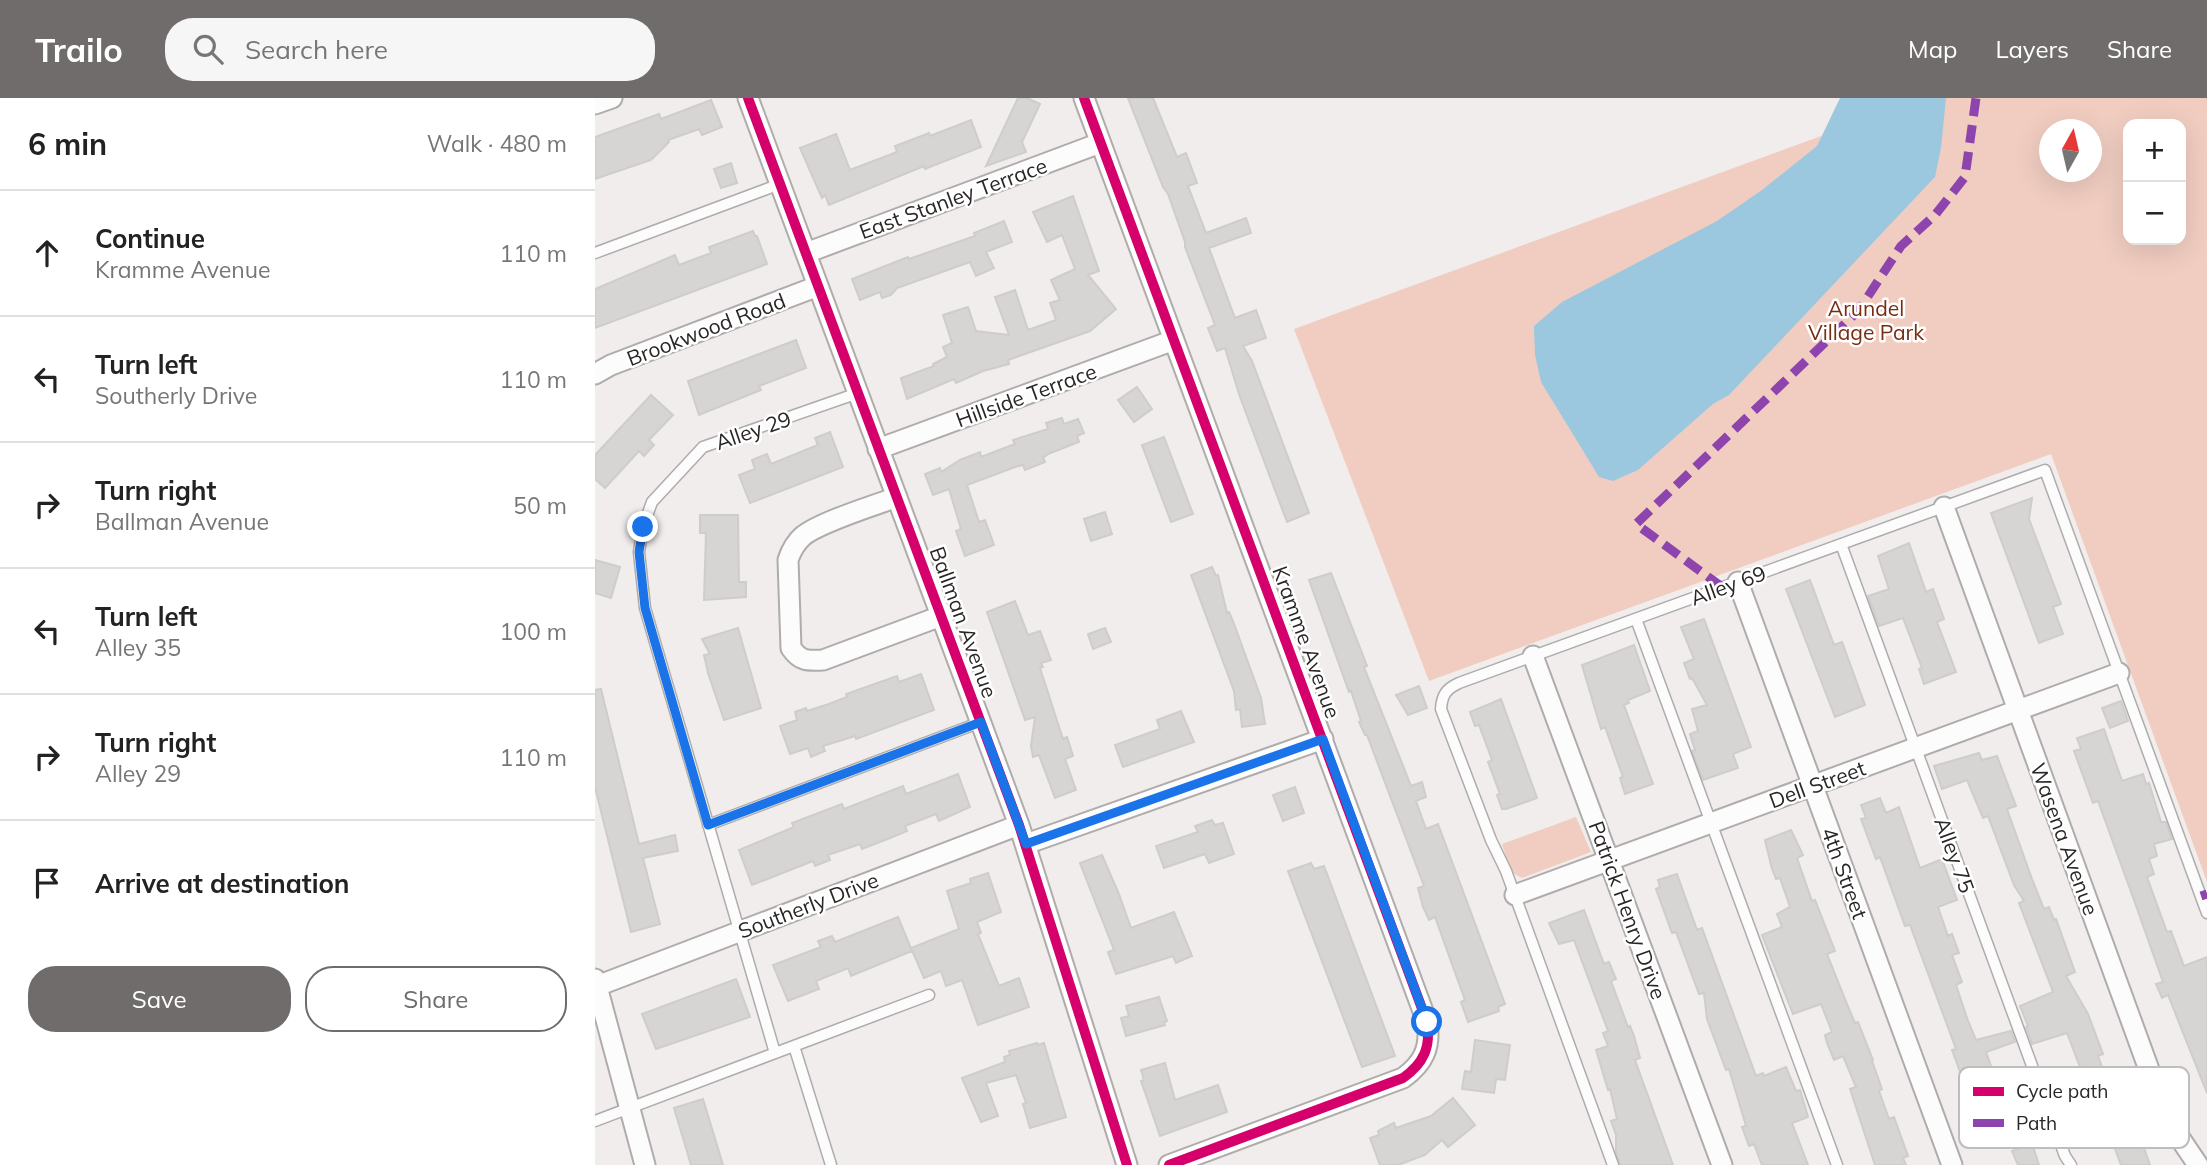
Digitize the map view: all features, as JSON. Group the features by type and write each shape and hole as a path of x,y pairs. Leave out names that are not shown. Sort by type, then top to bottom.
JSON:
{"street":[{"path":"595,104 612,98"},
{"name":"Ballman Avenue","path":"748,98 1026,844 1128,1165"},
{"name":"Kramme Avenue","path":"1084,98 1323,739 1430,1036 1423,1060 1403,1078 1169,1165"},
{"name":"East Stanley Terrace","path":"806,253 1100,143"},
{"name":"Brookwood Road","path":"595,374 624,360 818,286"},
{"name":"Hillside Terrace","path":"878,449 1174,340"},
{"path":"897,497 815,529 793,547 788,560 791,648 799,658 809,661 823,660 941,616"},
{"name":"Wasena Avenue","path":"1944,507 2148,1067"},
{"name":"4th Street","path":"1738,582 1952,1165"},
{"name":"Patrick Henry Drive","path":"1534,656 1722,1165"},
{"name":"Dell Street","path":"1515,895 2119,673"},
{"path":"1026,844 1323,739"},
{"name":"Southerly Drive","path":"596,982 1019,825"},
{"path":"596,982 645,1165"},
{"name":"Wasena Avenue","path":"2187,1148 2198,1165"}],"lane":[{"path":"595,253 780,184"},
{"name":"Alley 29","path":"775,1053 645,608 639,552 643,527 652,502 703,447 858,393"},
{"name":"Alley 69","path":"1613,1165 1515,895 1441,709 1441,699 1448,688 1459,683 2045,470 2207,913"},
{"name":"Alley 75","path":"1841,544 2032,1067"},
{"path":"1636,619 1837,1165"},
{"path":"708,825 981,722"},
{"path":"595,1121 929,995"},
{"path":"794,1046 831,1165"},
{"name":"Alley 75","path":"2062,1148 2071,1165"}],"green space":[{"name":"Arundel Village Park","path":"1925,98 2207,98 2207,882 2051,454 1429,681 1294,329"},
{"path":"1576,817 1591,852 1522,878 1511,872 1502,844"}],"water":[{"path":"1840,98 1946,98 1935,177 1729,395 1713,404 1638,470 1613,481 1599,477 1541,382 1535,355 1534,326 1562,302 1717,221 1762,190 1817,146"}],"building":[{"path":"1018,98 1027,98 1040,104 1022,142 1026,152 986,166"},
{"path":"1128,98 1153,98 1177,157 1186,153 1197,183 1188,186 1206,233 1246,218 1251,233 1209,248 1235,318 1256,310 1266,338 1243,346 1252,361 1309,513 1287,522 1240,397 1225,348 1217,351 1208,328 1215,325 1168,194"},
{"path":"711,100 722,127 702,135 699,129 668,140 651,160 595,179 595,137 659,114 661,119"},
{"path":"971,120 981,147 925,169 924,166 829,205 825,195 822,198 800,148 836,134 850,170 897,152 895,146"},
{"path":"731,163 737,183 721,188 714,169"},
{"path":"1073,196 1099,271 1088,275 1116,309 1090,331 1008,360 1009,364 983,371 956,383 954,379 907,399 901,378 934,366 933,364 947,357 943,347 952,343 943,315 968,307 976,331 1009,335 995,297 1015,290 1028,330 1056,320 1050,303 1060,300 1051,280 1075,269 1062,235 1047,242 1033,212"},
{"path":"1004,221 1012,242 986,252 994,268 976,276 970,262 897,288 891,295 882,298 880,292 860,300 852,279 908,257 909,259 975,236 974,233"},
{"path":"753,231 767,264 595,328 595,289 675,255 679,265 711,253 709,247"},
{"path":"796,340 806,368 759,386 761,390 699,415 688,381"},
{"path":"1137,387 1152,409 1134,422 1118,400"},
{"path":"651,395 673,415 649,440 654,445 644,456 639,451 605,488 595,479 595,455"},
{"path":"1062,418 1064,424 1078,419 1084,433 1077,436 1079,442 1048,454 1043,458 1045,462 1025,470 1023,465 1015,467 967,485 979,522 985,520 994,545 965,556 956,531 961,529 949,489 933,495 925,474 940,468 941,472 980,452 981,457 1015,444 1013,440 1048,429 1046,423"},
{"path":"830,432 843,467 750,503 739,475 755,469 752,460 767,454 771,464 818,445 815,438"},
{"path":"1164,437 1193,514 1171,522 1142,445"},
{"path":"2032,498 2029,519 2061,604 2053,607 2063,634 2039,643 1991,513"},
{"path":"1105,512 1112,534 1091,541 1084,519"},
{"path":"700,515 738,515 739,582 746,582 746,597 704,600 706,533 700,533"},
{"path":"1909,543 1926,592 1933,589 1944,619 1937,622 1956,672 1924,684 1919,669 1922,668 1903,618 1879,626 1868,596 1889,589 1878,556"},
{"path":"595,560 620,567 611,598 595,593"},
{"path":"1212,567 1216,576 1218,575 1227,613 1229,612 1233,621 1261,698 1265,724 1242,727 1240,709 1236,710 1234,691 1191,575"},
{"path":"1331,573 1367,666 1364,667 1411,786 1422,782 1426,797 1416,801 1426,829 1438,824 1505,1004 1498,1007 1499,1011 1468,1022 1461,1002 1465,1000 1435,917 1429,920 1423,907 1418,888 1424,886 1367,735 1359,722 1361,721 1351,691 1349,692 1309,580"},
{"path":"1810,580 1834,645 1842,642 1865,705 1835,717 1786,589"},
{"path":"1015,601 1028,635 1040,631 1051,660 1041,663 1043,667 1040,668 1063,739 1067,737 1073,756 1065,759 1076,790 1055,798 1039,755 1033,757 1031,746 1035,717 1025,720 987,612"},
{"path":"1704,619 1751,747 1733,754 1738,768 1703,780 1692,751 1695,750 1690,734 1698,731 1692,709 1707,705 1692,678 1690,679 1684,663 1694,659 1681,627"},
{"path":"738,628 761,708 724,720 704,655 710,654 702,639"},
{"path":"1105,628 1111,642 1093,649 1088,634"},
{"path":"1634,645 1650,691 1628,700 1629,703 1624,705 1653,784 1625,794 1620,778 1623,777 1605,727 1601,729 1582,665"},
{"path":"921,674 934,710 856,739 855,736 823,746 825,751 811,757 808,748 790,754 780,726 797,720 795,712 829,704 847,697 846,694 897,676 899,682"},
{"path":"1419,686 1427,708 1408,715 1396,695"},
{"path":"601,689 639,844 675,835 678,851 643,858 660,924 631,932 595,787 595,690"},
{"path":"1501,699 1537,798 1506,809 1502,809 1497,795 1500,794 1488,762 1492,760 1479,725 1475,726 1470,712"},
{"path":"2121,701 2128,721 2110,728 2102,708"},
{"path":"1181,711 1194,742 1123,767 1115,745 1160,729 1157,720"},
{"path":"2104,729 2122,781 2143,774 2146,784 2149,783 2161,822 2166,822 2172,839 2154,844 2157,856 2149,859 2154,874 2147,877 2167,932 2171,931 2184,966 2207,957 2207,1093 2168,995 2162,998 2156,984 2163,982 2098,801 2093,803 2074,751 2081,749 2077,738"},
{"path":"1979,753 1982,760 1997,756 2016,806 2007,809 2044,909 2049,907 2054,920 2056,919 2075,972 2066,976 2088,1014 2103,1054 2098,1056 2102,1067 2080,1067 2067,1033 2032,1044 2020,1006 2053,992 2019,903 2024,901 2014,885 1988,816 1983,818 1967,780 1942,789 1934,766"},
{"path":"958,774 970,807 939,821 936,814 905,826 907,831 862,849 860,844 828,855 830,860 815,866 813,861 752,885 739,850 794,827 792,823 842,804 844,809 903,786 906,794"},
{"path":"1295,787 1304,813 1283,821 1273,795"},
{"path":"1880,798 1886,813 1899,807 1920,868 1942,859 1957,900 1938,907 1948,936 1952,934 1959,953 1952,955 1962,982 1956,985 1968,1021 1976,1040 2011,1031 2015,1042 1986,1052 1991,1067 1959,1069 1952,1050 1956,1049 1910,925 1905,926 1880,857 1876,859 1861,819 1866,818 1861,805"},
{"path":"1212,820 1215,825 1223,823 1234,854 1209,863 1205,854 1164,868 1156,846 1198,832 1195,826"},
{"path":"1791,830 1803,855 1797,858 1812,901 1815,900 1835,951 1827,954 1873,1060 1882,1089 1879,1091 1889,1119 1894,1117 1908,1156 1903,1158 1906,1165 1875,1165 1850,1089 1856,1087 1843,1056 1834,1060 1825,1035 1832,1032 1821,1004 1793,1014 1762,935 1782,927 1777,914 1790,907 1780,878 1776,879 1772,869 1765,840"},
{"path":"1102,855 1131,928 1174,912 1192,956 1176,963 1173,956 1116,974 1108,952 1114,950 1080,863"},
{"path":"1311,863 1314,869 1324,866 1395,1056 1362,1067 1288,871"},
{"path":"988,873 1001,912 977,922 981,933 978,934 999,986 1019,978 1029,1007 978,1025 962,980 946,986 941,971 924,978 911,948 959,929 947,891 971,883 970,879"},
{"path":"1677,874 1697,930 1702,928 1756,1076 1763,1073 1764,1076 1786,1067 1796,1091 1800,1090 1808,1117 1792,1123 1808,1165 1762,1165 1754,1144 1749,1146 1742,1127 1746,1126 1729,1069 1726,1070 1707,1019 1704,993 1699,994 1676,932 1672,933 1656,889 1660,887 1658,880"},
{"path":"1584,910 1604,964 1609,962 1616,979 1611,981 1634,1036 1640,1058 1635,1060 1673,1165 1620,1165 1611,1121 1617,1119 1596,1050 1608,1046 1603,1033 1608,1031 1574,940 1559,944 1549,923"},
{"path":"898,917 912,951 851,976 848,968 816,981 819,989 788,1001 773,965 821,947 818,941 832,936 835,942"},
{"path":"736,979 750,1017 656,1049 642,1014"},
{"path":"1159,997 1167,1021 1164,1022 1165,1025 1126,1036 1121,1018 1129,1016 1126,1006"},
{"path":"1475,1040 1510,1045 1505,1080 1496,1079 1494,1093 1462,1089 1465,1071 1471,1072"},
{"path":"1044,1043 1066,1117 1030,1128 1023,1104 1026,1103 1016,1075 986,1083 998,1116 981,1122 962,1078 1005,1062 1004,1057 1010,1055 1009,1051"},
{"path":"1165,1063 1175,1100 1218,1085 1227,1112 1160,1136 1141,1081 1144,1080 1141,1070"},
{"path":"1453,1098 1475,1125 1448,1147 1442,1140 1425,1155 1398,1165 1380,1165 1370,1138 1379,1135 1378,1131 1394,1123 1396,1128 1431,1116"},
{"path":"703,1099 723,1165 691,1165 674,1108"},
{"path":"2034,1148 2039,1165 2018,1165 2012,1151"},
{"path":"2115,1148 2144,1148 2150,1165 2121,1165"}],"marked path":[{"path":"1722,587 1636,524 1859,310 1901,246 1935,215 1965,177 1976,98"},
{"path":"2201,896 2207,894"}],"cycle path":[{"path":"748,98 1019,825 1127,1165"},
{"path":"1084,98 1427,1022 1428,1031 1427,1047 1421,1060 1403,1078 1169,1165"}],"route":[{"path":"643,527 639,552 645,608 708,825 981,722 1026,844 1323,739 1427,1022"}]}
